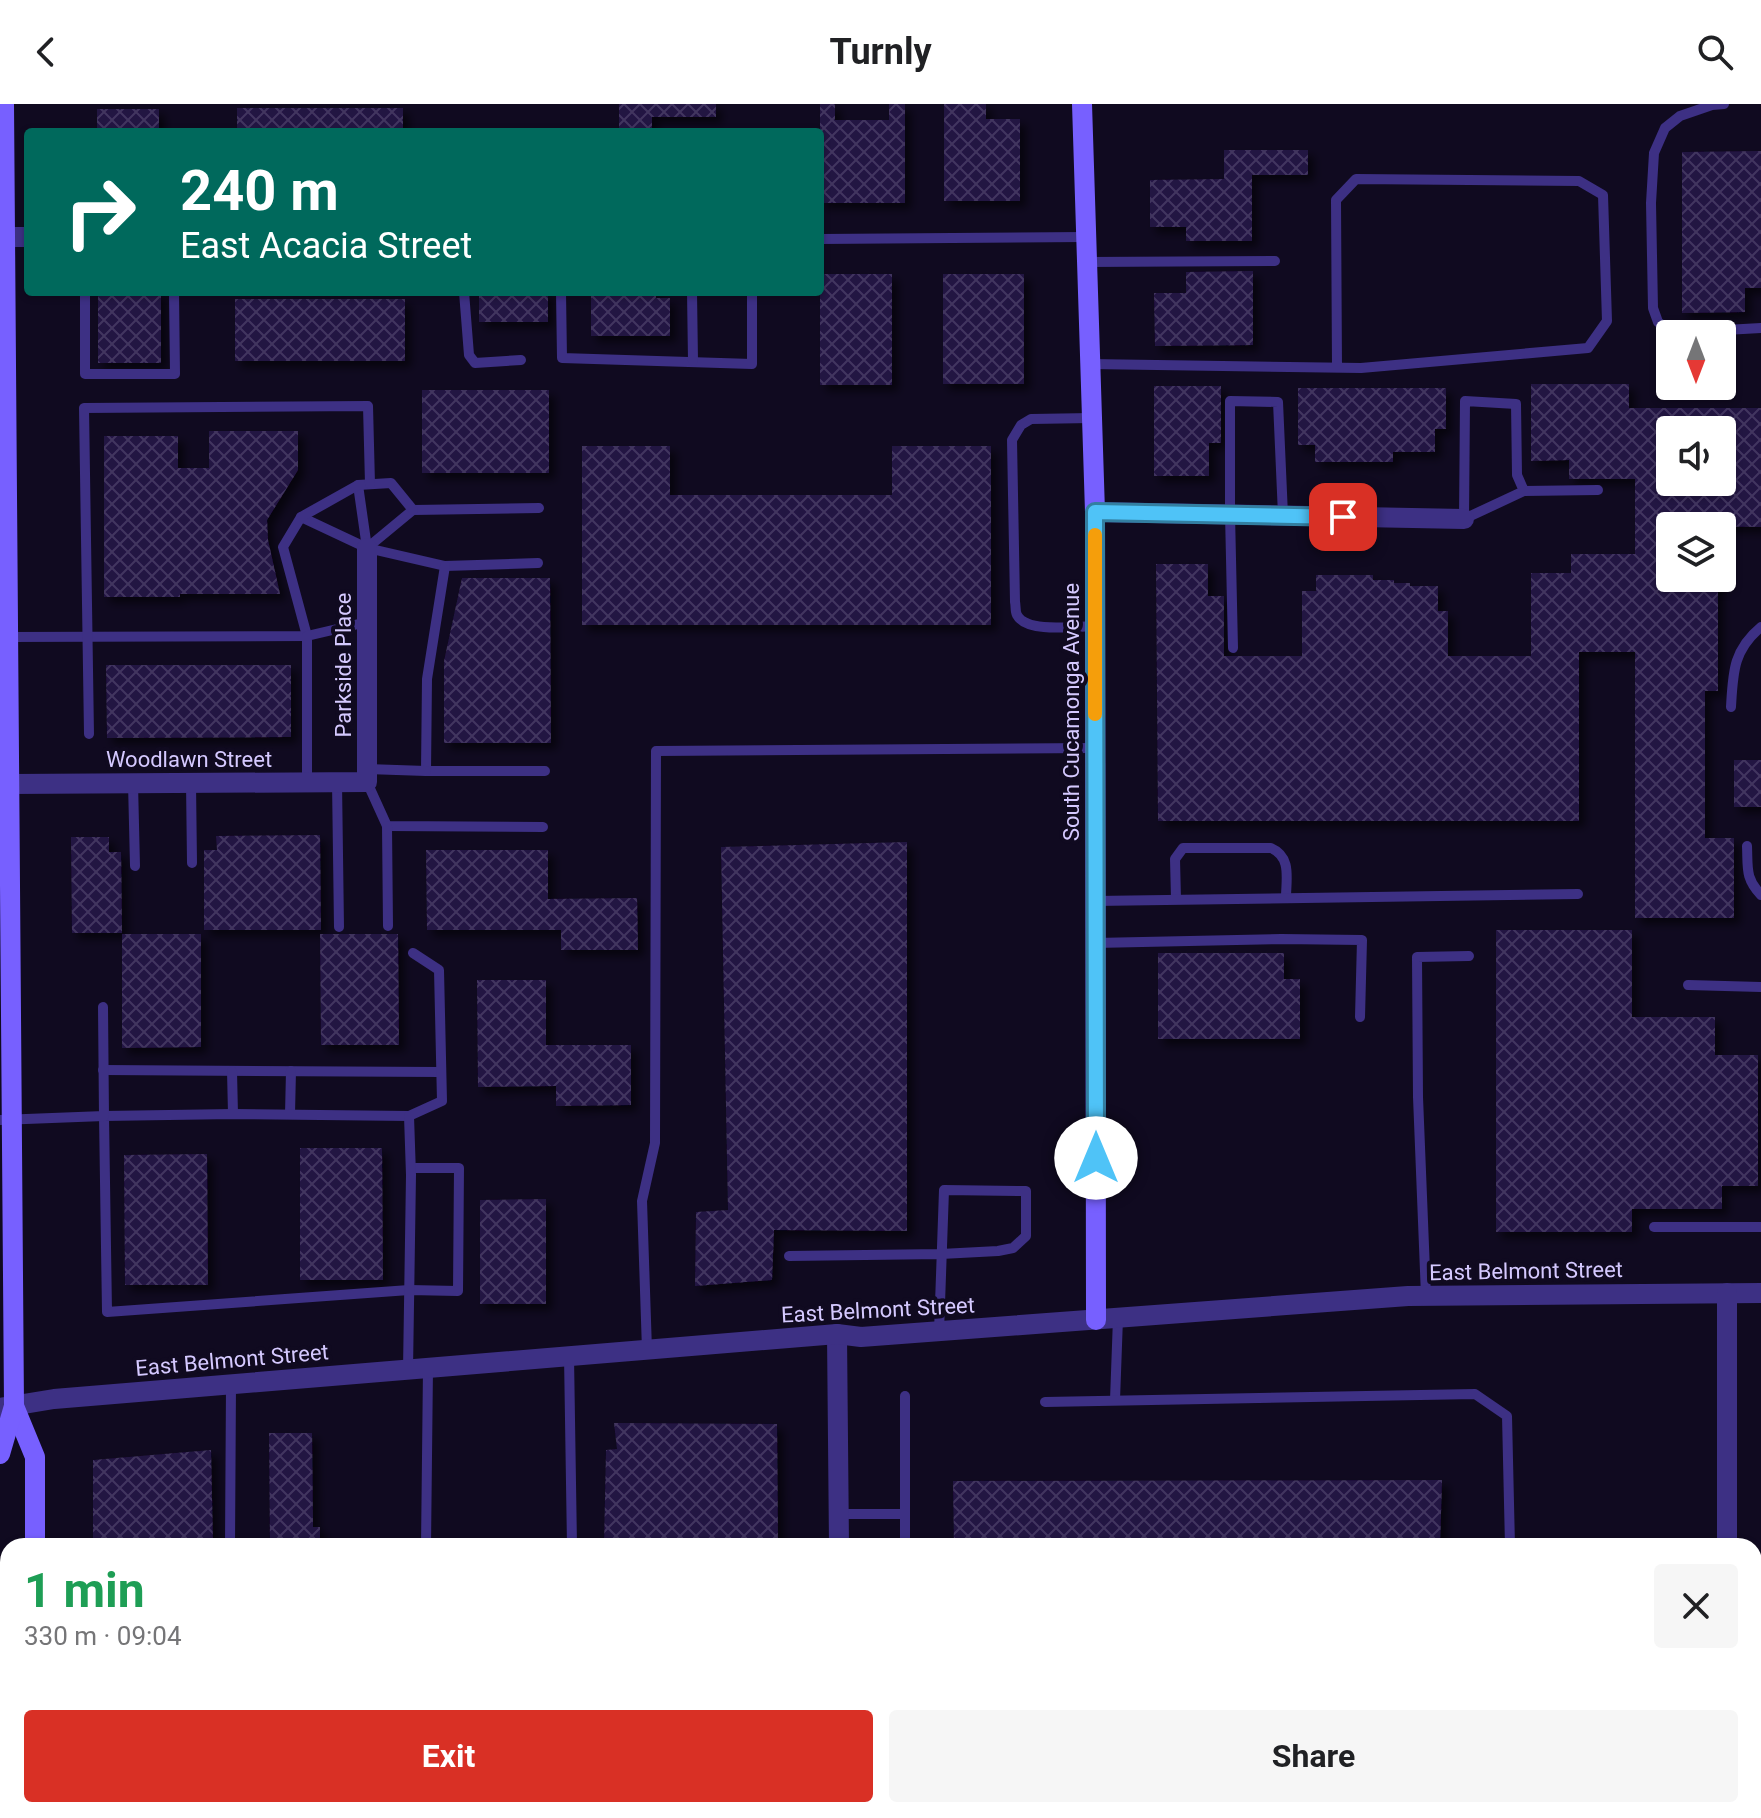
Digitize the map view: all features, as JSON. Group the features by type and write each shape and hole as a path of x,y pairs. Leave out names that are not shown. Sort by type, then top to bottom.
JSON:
{"main road":[{"path":"0,1454 7,1407 6,1120 12,1084 2,238 4,104"},
{"name":"South Cucamonga Avenue","path":"1082,104 1095,512 1096,1320"},
{"path":"7,1407 35,1457 35,1538"}],"street":[{"path":"2,238 24,237"},
{"path":"1095,512 1464,519"},
{"name":"Parkside Place","path":"367,548 367,776"},
{"name":"Woodlawn Street","path":"7,772 133,783 337,782 367,776"},
{"path":"1727,1293 1727,1538"},
{"name":"East Belmont Street","path":"7,1407 54,1399 837,1334 861,1337 939,1332 1426,1296 1761,1293"},
{"path":"837,1334 839,1538"}],"lane":[{"path":"1724,104 1680,116 1665,128 1654,153 1651,203 1653,308 1658,322 1672,333 1761,328"},
{"path":"1090,364 1361,368 1588,348 1607,321 1603,195 1579,181 1356,179 1336,200 1337,367"},
{"path":"824,239 1085,237"},
{"path":"1086,262 1275,261"},
{"path":"85,296 85,374 175,374 174,296"},
{"path":"464,296 469,355 475,363 521,360"},
{"path":"561,296 562,358 752,364 752,296"},
{"path":"692,296 693,361"},
{"path":"1233,648 1230,401 1278,402 1283,515"},
{"path":"1524,491 1517,475 1516,404 1465,401 1464,519 1524,491 1598,490"},
{"path":"89,734 84,408 368,406 370,484"},
{"path":"1092,418 1031,419 1021,425 1012,440 1017,615 1035,628 1095,626"},
{"path":"307,782 307,636 283,547 301,517 358,485 391,483 413,510"},
{"path":"358,485 367,548"},
{"path":"367,548 413,510 539,508"},
{"path":"301,517 367,548 445,566 538,563"},
{"path":"426,771 427,679 445,566"},
{"path":"6,645 88,637 307,636 367,622"},
{"path":"1731,707 1734,667 1748,637 1761,627"},
{"path":"647,1350 642,1201 655,1143 656,751 1095,748"},
{"path":"388,926 387,826 367,776 426,771 545,771"},
{"path":"337,782 339,927"},
{"path":"133,783 135,866"},
{"path":"191,783 192,863"},
{"path":"387,826 543,827"},
{"path":"1747,846 1748,876 1761,895"},
{"path":"1176,899 1175,859 1183,848 1271,848 1279,851 1286,860 1286,898"},
{"path":"1095,901 1578,894"},
{"path":"1095,943 1362,940 1360,1017"},
{"path":"6,1120 233,1114 409,1116 442,1101 439,970 413,953"},
{"path":"1426,1296 1417,957 1469,956"},
{"path":"1688,985 1761,987"},
{"path":"103,1007 107,1312 409,1290 458,1291 459,1168 411,1168"},
{"path":"103,1070 441,1072"},
{"path":"232,1071 233,1114"},
{"path":"290,1114 291,1071"},
{"path":"409,1116 409,1290 418,1369 426,1538"},
{"path":"789,1256 941,1254 1013,1248 1026,1236 1026,1191 944,1190 941,1254 939,1332"},
{"path":"1654,1227 1761,1227"},
{"path":"1115,1400 1118,1318"},
{"path":"569,1356 572,1538"},
{"path":"230,1538 231,1385"},
{"path":"1045,1402 1475,1394 1507,1416 1510,1538"},
{"path":"905,1396 905,1538"},
{"path":"839,1514 905,1514"}],"building":[{"path":"619,104 716,104 716,117 652,117 652,128 619,128"},
{"path":"820,104 835,104 835,120 889,120 889,104 905,104 905,203 824,203 824,128 820,128"},
{"path":"944,104 986,104 986,119 1020,119 1020,201 944,201"},
{"path":"237,108 403,108 403,128 237,128"},
{"path":"97,109 159,109 159,128 97,128"},
{"path":"1224,150 1308,150 1308,175 1252,175 1252,241 1186,241 1186,227 1150,227 1150,180 1224,179"},
{"path":"1761,151 1761,288 1745,288 1745,312 1682,313 1682,152"},
{"path":"1253,271 1253,345 1155,346 1154,293 1186,293 1186,272"},
{"path":"824,274 892,274 892,385 820,385 820,296 824,296"},
{"path":"943,274 1024,274 1024,384 943,384"},
{"path":"98,296 161,296 161,363 98,363"},
{"path":"479,296 548,296 548,322 479,322"},
{"path":"591,296 670,298 670,336 591,336"},
{"path":"235,299 405,299 405,361 235,361"},
{"path":"1531,384 1629,384 1629,408 1761,408 1761,527 1736,527 1736,512 1656,512 1656,592 1718,592 1718,691 1705,691 1705,838 1734,838 1734,918 1635,918 1635,652 1579,652 1579,821 1158,821 1156,564 1208,564 1208,596 1224,596 1224,656 1302,656 1302,591 1316,591 1316,575 1373,575 1373,580 1394,580 1394,583 1410,583 1410,586 1438,586 1438,611 1448,611 1448,656 1531,656 1531,573 1571,573 1571,554 1635,554 1635,479 1569,479 1569,460 1531,461"},
{"path":"1154,386 1221,386 1221,443 1209,443 1209,476 1154,476"},
{"path":"1298,388 1446,388 1446,429 1435,429 1435,452 1393,452 1393,462 1315,462 1315,445 1298,445"},
{"path":"422,390 549,390 549,473 422,473"},
{"path":"209,431 298,431 298,470 267,520 268,540 280,594 104,597 104,436 178,436 178,468 209,468"},
{"path":"582,446 670,446 670,495 892,495 892,446 991,446 991,625 582,625"},
{"path":"462,578 550,578 551,743 444,743 444,661"},
{"path":"106,665 291,665 291,737 107,738"},
{"path":"1734,760 1761,760 1761,807 1734,807"},
{"path":"320,835 321,930 204,930 204,850 217,850 216,836"},
{"path":"71,837 109,837 109,852 121,852 122,933 72,933"},
{"path":"907,842 907,1231 774,1230 772,1280 695,1286 696,1212 728,1210 721,847"},
{"path":"426,850 548,850 548,899 637,898 638,950 561,950 561,930 427,930"},
{"path":"1496,930 1632,930 1632,1017 1715,1017 1715,1055 1758,1055 1758,1186 1722,1186 1722,1209 1632,1209 1632,1232 1496,1232"},
{"path":"122,934 201,934 201,1047 122,1048"},
{"path":"320,934 398,934 399,1045 321,1045"},
{"path":"1158,953 1284,953 1284,979 1300,979 1300,1039 1158,1039"},
{"path":"477,980 546,980 546,1045 631,1045 631,1105 556,1106 556,1086 478,1087"},
{"path":"300,1148 382,1148 383,1280 300,1280"},
{"path":"207,1154 208,1285 125,1285 124,1155"},
{"path":"546,1199 546,1304 480,1304 480,1200"},
{"path":"614,1423 777,1424 778,1538 604,1538 606,1450 617,1449"},
{"path":"269,1433 312,1433 313,1527 320,1527 320,1538 270,1538"},
{"path":"211,1450 213,1538 93,1538 93,1460"},
{"path":"1442,1480 1440,1538 954,1538 953,1481"}],"slow traffic":[{"path":"1095,535 1095,714"}],"route":[{"path":"1096,1158 1095,512 1343,517"}]}
